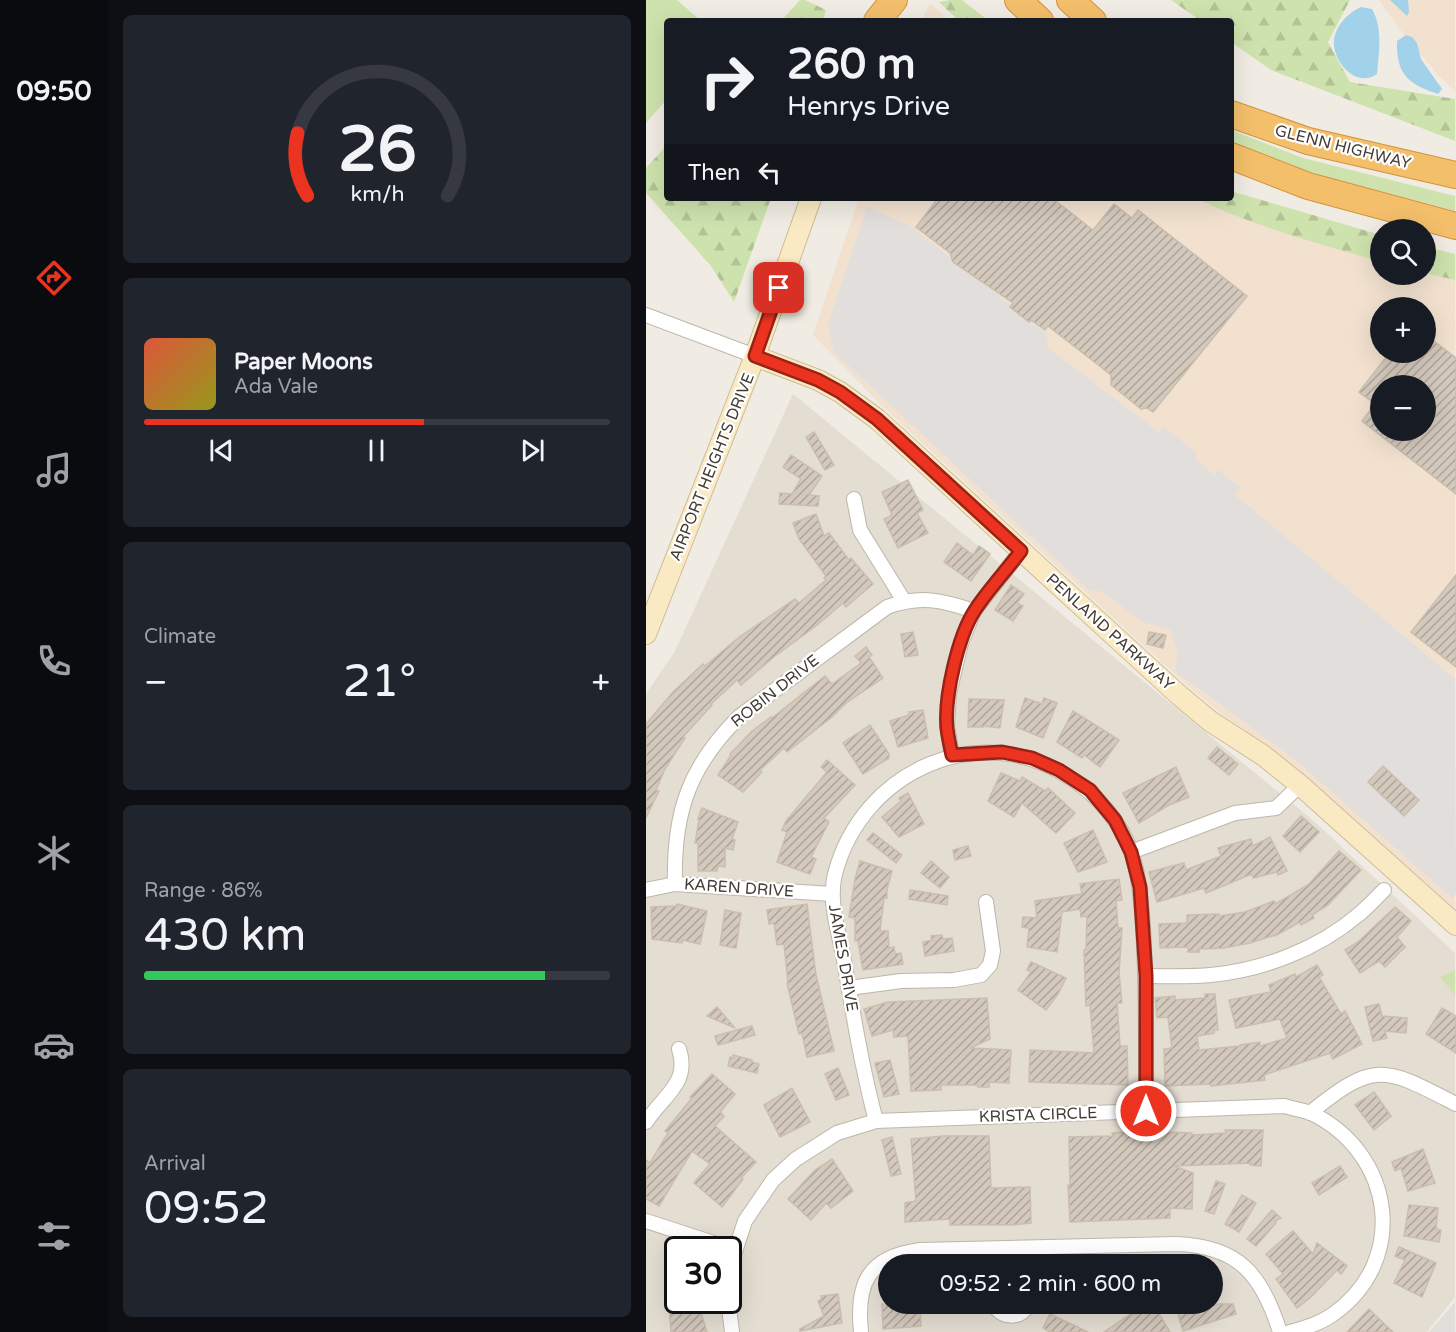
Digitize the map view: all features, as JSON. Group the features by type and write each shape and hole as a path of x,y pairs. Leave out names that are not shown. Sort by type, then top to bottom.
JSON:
{"highway":[{"path":"879,18 894,0"},
{"path":"1018,0 1037,18"},
{"path":"1070,0 1090,18"},
{"name":"GLENN HIGHWAY","path":"1234,115 1308,141 1456,175"},
{"path":"1234,157 1308,186 1456,226"}],"street":[{"path":"873,18 880,0"},
{"name":"AIRPORT HEIGHTS DRIVE","path":"646,633 755,356 810,201"},
{"path":"646,315 755,356"},
{"name":"PENLAND PARKWAY","path":"755,356 818,380 840,392 877,419 1180,696 1210,721 1264,756 1300,785 1456,925"},
{"path":"853,499 860,530 904,601"},
{"path":"952,755 947,726 949,694 959,651 974,611 1021,551"},
{"name":"ROBIN DRIVE","path":"675,884 674,853 688,787 702,760 718,737 740,716 888,607 904,601 923,599 947,601 974,611"},
{"name":"JAMES DRIVE","path":"876,1120 864,1076 832,894 835,876 849,838 860,818 892,784 913,771 952,755 1002,752 1032,758 1059,770 1090,790 1115,820 1131,852 1140,887 1146,976 1146,1111"},
{"path":"1131,852 1227,816 1276,808 1300,785"},
{"name":"KAREN DRIVE","path":"646,890 675,884 832,894"},
{"path":"1146,976 1211,975 1257,966 1293,954 1322,940 1358,916 1384,890"},
{"path":"848,988 901,981 954,980 981,975 990,965 993,951 986,902"},
{"path":"646,1122 681,1078 683,1061 679,1049"},
{"path":"1310,1113 1358,1078 1374,1074 1390,1075 1412,1082 1456,1104"},
{"name":"KRISTA CIRCLE","path":"740,1236 745,1221 758,1200 774,1180 796,1159 837,1133 876,1120 1285,1106 1310,1113 1336,1128 1356,1147 1370,1167 1382,1201 1383,1226 1378,1251 1368,1275 1352,1298 1331,1316 1308,1327 1290,1332"},
{"path":"646,1221 692,1236"},
{"path":"861,1332 860,1306 865,1283 874,1269 886,1258 901,1253 920,1250 1176,1244 1198,1245 1220,1252 1239,1263 1259,1282 1272,1306 1280,1332"},
{"path":"1030,1248 1030,1254"},
{"path":"988,1249 988,1254"},
{"path":"730,1314 732,1332"}],"shaded area":[{"path":"1379,0 1455,0 1455,91 1439,76 1398,27"},
{"path":"930,3 947,18 922,18"},
{"path":"858,201 1214,201 1370,250 1370,285 1436,285 1436,270 1455,276 1455,909 1290,763 1224,716 1188,686 884,408 813,335"},
{"path":"867,207 909,225 1046,333 1048,348 1160,433 1162,426 1196,452 1196,460 1214,475 1218,470 1240,487 1235,495 1455,679 1456,894 1452,898 1297,761 1175,671 1178,652 1170,629 1143,622 1101,591 1089,590 834,352 828,324"},
{"path":"793,394 1315,822 1455,953 1455,1297 1427,1332 646,1332 646,694 675,651"},
{"path":"1455,1302 1455,1332 1429,1332"}],"green space":[{"path":"646,0 677,0 698,18 664,18 664,102 646,123"},
{"path":"800,0 826,10 824,18 784,18"},
{"path":"962,0 985,18 956,18 939,2"},
{"path":"1171,0 1350,0 1328,42 1350,82 1455,99 1455,141 1271,70 1234,44 1234,18 1197,18"},
{"path":"1234,131 1303,158 1455,196 1455,211 1330,178 1254,155 1234,145"},
{"path":"664,148 664,201 770,201 734,302 711,266 646,193 646,168"},
{"path":"1234,192 1370,232 1370,259 1311,241 1241,218 1203,201 1234,201"},
{"path":"1436,249 1455,254 1455,280 1436,275"},
{"path":"1455,970 1455,995 1440,977"}],"water":[{"path":"1390,0 1408,0 1407,16"},
{"path":"1361,7 1372,9 1379,32 1377,74 1369,78 1361,78 1347,71 1334,48 1335,35 1340,25 1347,16"},
{"path":"1406,35 1412,37 1417,43 1421,59 1442,89 1438,94 1412,82 1402,70 1397,52 1397,41"}],"building":[{"path":"936,201 1056,201 1093,230 1114,204 1132,218 1138,210 1247,296 1153,412 1147,408 1141,409 1111,385 1111,375 1048,326 1045,330 1031,320 1029,322 1010,307 1013,303 953,262 950,253 916,227"},
{"path":"1436,343 1456,358 1456,494 1388,441 1436,441 1436,375 1372,375 1381,363 1436,363"},
{"path":"1370,378 1370,400 1359,392"},
{"path":"1370,411 1370,427 1362,421"},
{"path":"814,432 834,465 825,470 806,437"},
{"path":"791,455 822,476 809,495 819,496 818,506 779,504 780,493 792,494 801,479 783,467"},
{"path":"908,480 923,510 917,513 928,533 898,548 884,519 892,515 882,492"},
{"path":"816,514 824,536 829,533 849,560 851,558 873,584 846,607 843,603 741,685 737,680 711,704 683,737 685,738 665,769 656,790 659,791 646,818 646,724 673,692 703,664 705,666 738,638 795,599 799,603 826,580 824,578 826,576 799,539 793,523"},
{"path":"957,543 973,555 979,546 990,554 971,581 944,562"},
{"path":"1456,575 1456,667 1411,632"},
{"path":"1011,585 1024,594 1017,603 1023,606 1013,621 995,610"},
{"path":"913,632 918,655 905,657 901,634"},
{"path":"1149,632 1166,635 1163,648 1147,644"},
{"path":"866,647 872,655 869,657 883,678 846,703 832,717 787,752 784,748 760,770 762,772 743,792 718,775 730,754 752,731 825,676 832,684 861,663 855,656"},
{"path":"1025,698 1042,704 1044,698 1057,703 1043,738 1016,727"},
{"path":"969,699 1004,700 1000,728 968,727"},
{"path":"923,710 928,738 898,747 890,721 909,715 909,712"},
{"path":"1073,711 1119,740 1100,767 1084,755 1082,758 1057,742"},
{"path":"870,725 889,754 889,758 863,774 843,743"},
{"path":"1217,747 1238,764 1229,775 1208,758"},
{"path":"827,760 855,785 824,818 829,822 811,857 816,859 810,874 777,862 787,832 782,830 786,821 827,772 821,767"},
{"path":"1383,766 1419,800 1404,816 1368,782"},
{"path":"1176,767 1189,797 1169,805 1139,823 1123,793"},
{"path":"1001,773 1020,781 1022,777 1045,791 1048,788 1075,813 1056,833 1022,803 1014,817 988,801"},
{"path":"908,793 924,824 899,837 882,817 901,801 899,798"},
{"path":"702,808 738,822 732,839 735,840 733,850 725,848 725,867 718,866 717,871 698,871 698,843 695,843"},
{"path":"1301,816 1319,832 1300,852 1283,836"},
{"path":"1093,830 1107,862 1078,872 1064,843"},
{"path":"873,833 902,855 896,863 867,840"},
{"path":"1270,837 1287,871 1278,875 1277,872 1253,878 1252,874 1206,893 1204,888 1157,902 1149,872 1184,863 1186,870 1221,856 1218,848 1251,839 1253,846"},
{"path":"968,846 971,856 955,860 953,850"},
{"path":"1339,851 1361,870 1328,905 1312,915 1314,918 1301,925 1300,922 1275,936 1250,943 1224,948 1199,949 1199,952 1188,952 1188,947 1160,948 1159,924 1187,923 1187,915 1219,914 1219,916 1245,912 1274,901 1275,904 1308,885"},
{"path":"860,861 892,871 887,898 884,898 880,931 888,931 889,948 894,947 895,954 901,953 903,964 863,970 858,941 855,941 855,918 849,917"},
{"path":"931,861 949,877 940,888 921,873"},
{"path":"1119,879 1122,900 1116,901 1118,928 1122,928 1119,973 1122,1003 1117,1003 1120,1046 1127,1046 1128,1085 1029,1082 1030,1050 1094,1053 1090,1005 1086,1006 1084,950 1086,950 1087,916 1081,917 1080,909 1062,912 1057,952 1027,947 1029,928 1022,927 1023,917 1037,918 1035,901 1082,894 1080,884"},
{"path":"910,890 948,896 947,905 909,899"},
{"path":"677,904 707,911 700,944 682,940 682,943 652,939 651,907 676,906"},
{"path":"807,904 816,975 834,1051 807,1057 787,983 784,944 777,945 774,923 769,924 767,910"},
{"path":"1395,907 1411,921 1397,937 1405,947 1385,967 1379,961 1360,973 1345,950 1358,942"},
{"path":"725,910 741,913 736,948 720,945"},
{"path":"942,935 943,939 952,938 954,951 925,956 923,942 932,940 931,936"},
{"path":"1031,962 1066,978 1046,1010 1018,990 1031,972 1027,970"},
{"path":"1317,965 1323,975 1319,977 1341,1014 1345,1011 1362,1044 1333,1059 1330,1053 1264,1075 1265,1080 1211,1086 1210,1084 1165,1086 1164,1049 1172,1048 1168,1017 1157,1018 1155,998 1175,996 1175,1000 1205,998 1205,994 1215,994 1218,1030 1197,1036 1199,1050 1260,1042 1260,1046 1287,1038 1280,1019 1236,1028 1229,1000 1271,992 1269,985 1295,974 1296,977"},
{"path":"987,998 990,1039 970,1048 1011,1050 1009,1083 989,1082 989,1087 941,1085 941,1090 911,1091 908,1036 894,1037 893,1030 872,1036 864,1009 888,1002"},
{"path":"1379,1004 1382,1016 1407,1018 1406,1033 1385,1031 1387,1038 1373,1041 1365,1007"},
{"path":"717,1007 735,1028 707,1016"},
{"path":"1442,1008 1456,1016 1456,1053 1426,1034"},
{"path":"752,1026 755,1035 718,1045 715,1036"},
{"path":"733,1055 759,1064 757,1073 728,1066 730,1057 733,1058"},
{"path":"890,1060 899,1094 884,1097 875,1063"},
{"path":"838,1068 849,1095 836,1100 825,1074"},
{"path":"712,1074 735,1094 720,1112 724,1116 715,1126 756,1162 741,1178 743,1179 722,1207 694,1183 710,1164 692,1151 659,1206 646,1199 646,1160 650,1163 668,1133 665,1131 692,1098 690,1097"},
{"path":"792,1088 810,1122 780,1137 764,1105"},
{"path":"1374,1092 1391,1116 1374,1130 1355,1105"},
{"path":"1167,1129 1167,1132 1192,1133 1192,1135 1226,1133 1225,1130 1263,1130 1261,1166 1250,1165 1251,1163 1174,1166 1193,1173 1192,1209 1170,1208 1170,1218 1070,1222 1069,1137 1113,1136 1112,1133"},
{"path":"989,1136 991,1188 1030,1187 1031,1223 950,1225 950,1219 905,1222 905,1203 916,1201 911,1139"},
{"path":"892,1137 901,1174 891,1176 882,1140"},
{"path":"1423,1149 1435,1183 1408,1191 1401,1168 1395,1171 1392,1162"},
{"path":"832,1159 853,1191 831,1208 826,1203 811,1220 788,1199 815,1170"},
{"path":"1340,1166 1347,1177 1319,1195 1312,1183"},
{"path":"1216,1181 1225,1184 1214,1214 1205,1211"},
{"path":"1242,1195 1256,1203 1239,1232 1225,1224"},
{"path":"1409,1205 1438,1208 1436,1229 1441,1230 1439,1242 1404,1236"},
{"path":"1272,1210 1281,1218 1275,1221 1276,1223 1256,1246 1247,1239"},
{"path":"1293,1231 1313,1254 1317,1243 1347,1266 1341,1274 1337,1270 1297,1308 1276,1279 1283,1274 1266,1254"},
{"path":"1399,1247 1436,1263 1422,1297 1394,1283 1405,1260 1395,1256"},
{"path":"838,1294 842,1323 800,1331 824,1316 818,1301 821,1300 821,1296"},
{"path":"1223,1304 1233,1304 1236,1314 1183,1331 1178,1314 1223,1314"},
{"path":"1369,1309 1374,1314 1393,1332 1347,1332"},
{"path":"670,1314 701,1314 707,1332 671,1332"},
{"path":"882,1314 920,1314 921,1326 883,1329"},
{"path":"1050,1314 1088,1332 1050,1332 1043,1328"},
{"path":"1131,1314 1159,1314 1170,1332 1104,1332"}],"route":[{"path":"779,288 755,356 818,380 840,392 877,419 1021,551 974,611 961,643 949,694 947,726 952,755 1002,752 1032,758 1059,770 1090,790 1115,820 1131,852 1140,887 1146,976 1146,1111"}]}
